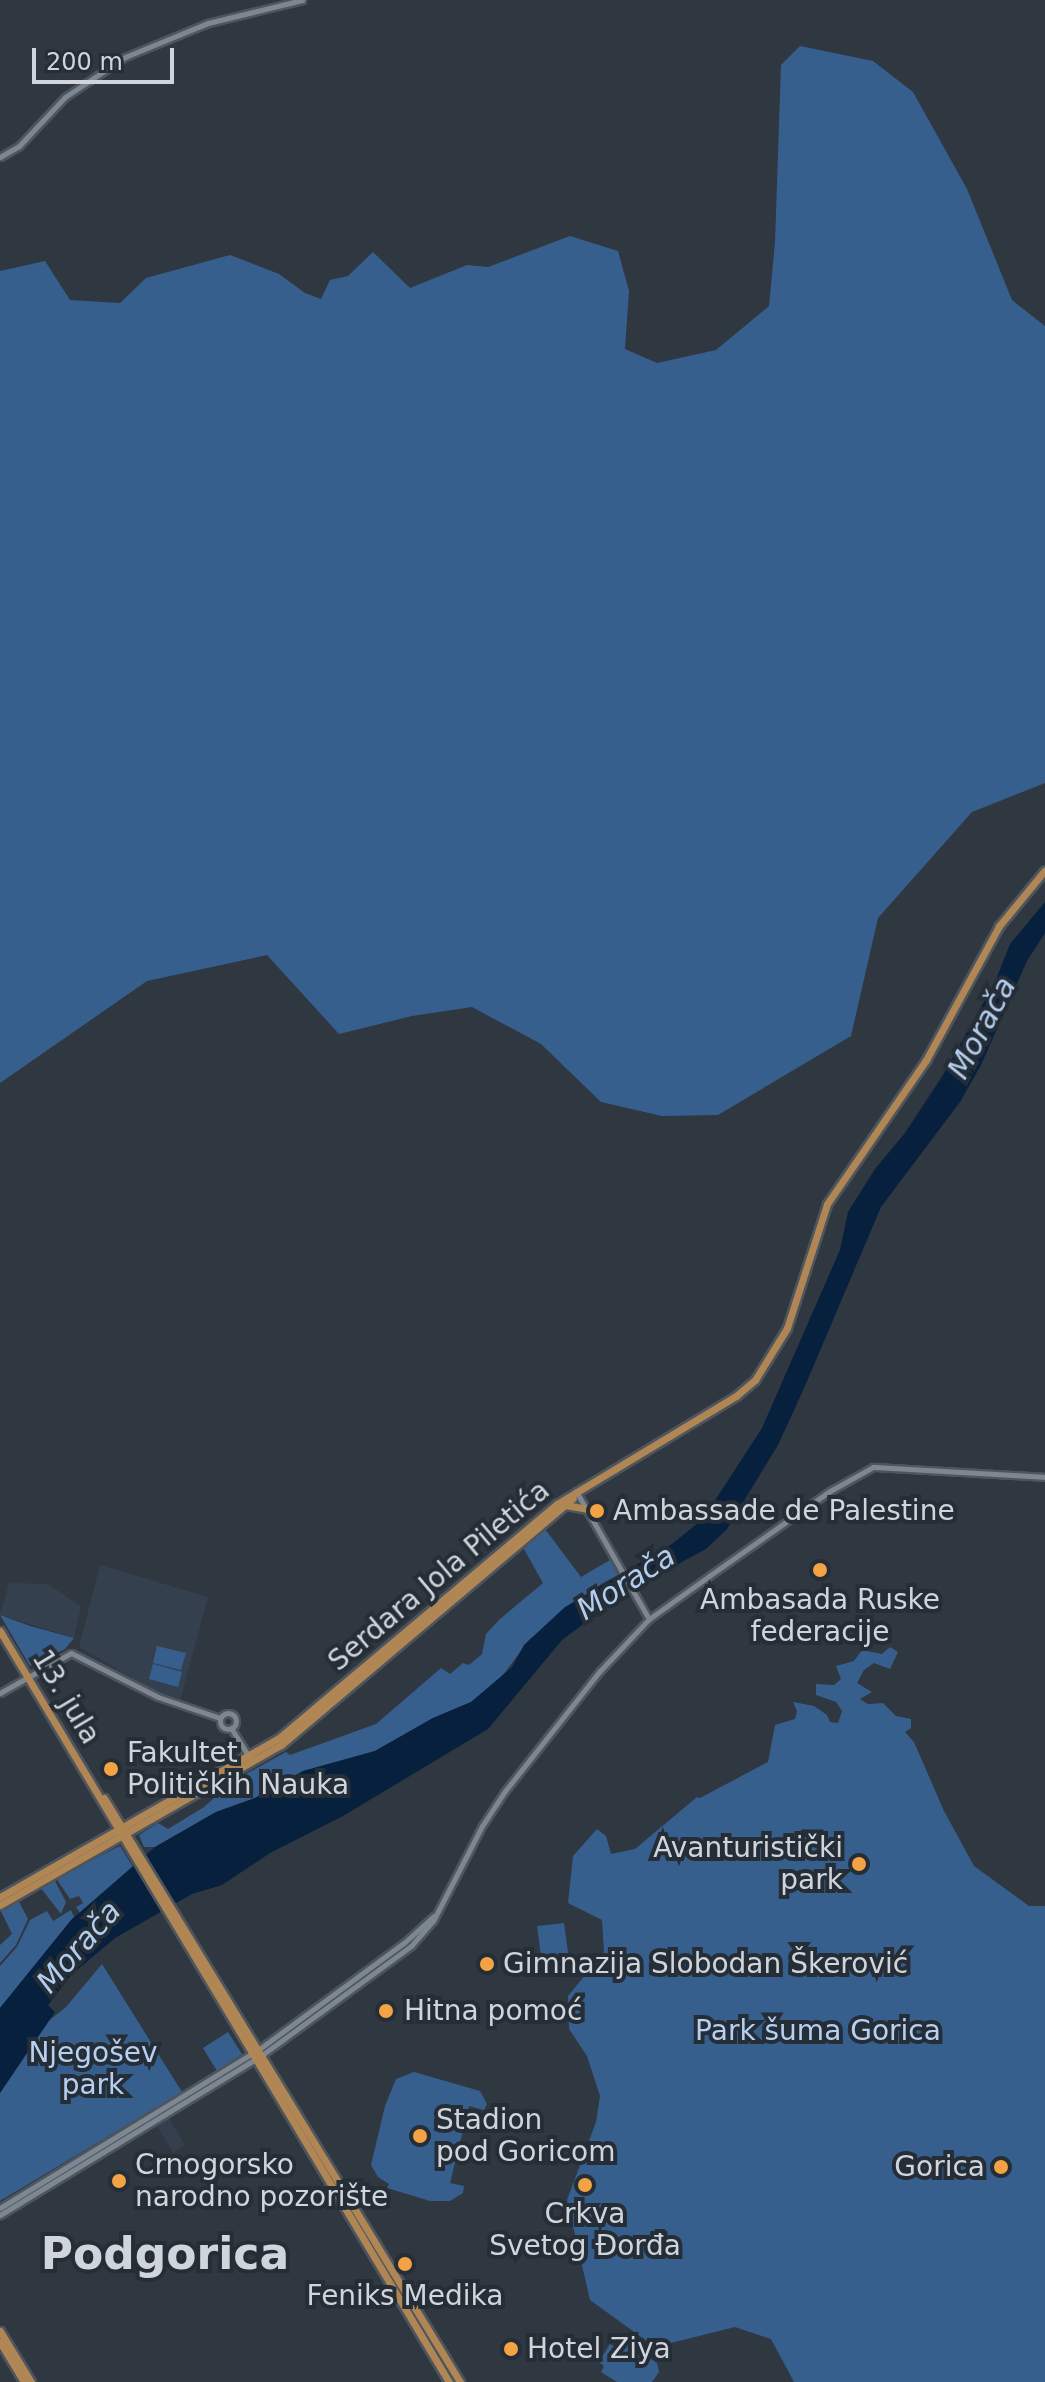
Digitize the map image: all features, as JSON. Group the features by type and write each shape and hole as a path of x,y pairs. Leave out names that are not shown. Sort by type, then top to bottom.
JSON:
{"main road":[{"name":"Serdara Jola Piletića","path":"250,1759 301,1721 469,1578 579,1491 736,1396 766,1367 801,1291 827,1204 924,1062 999,926 1045,870"},
{"name":"Serdara Jola Piletića","path":"122,1832 299,1731 561,1505"},
{"path":"561,1505 587,1509"},
{"name":"13. jula","path":"0,1631 257,2055"},
{"path":"0,1897 122,1832"},
{"path":"0,1905 122,1832"},
{"path":"257,2055 449,2382"},
{"path":"257,2055 460,2382"},
{"path":"0,2331 31,2382"},
{"path":"0,2342 24,2382"}],"street":[{"path":"0,157 19,146 71,93 144,47 239,13 302,0"},
{"path":"0,2215 257,2055 435,1916 473,1842 505,1791 599,1672 649,1619 857,1474 878,1466 1045,1477"},
{"path":"579,1491 649,1619"},
{"path":"0,1693 54,1660 73,1654 158,1697 220,1718 224,1728 231,1728"},
{"path":"220,1718 226,1713 234,1715 236,1722 231,1728"},
{"path":"231,1728 250,1759"},
{"path":"0,2208 257,2055"}],"shaded area":[{"path":"100,1565 208,1597 180,1701 167,1698 79,1647"},
{"path":"9,1583 48,1584 81,1606 74,1638 0,1615"},
{"path":"169,2118 185,2145 173,2153 157,2126"}],"green space":[{"path":"800,46 873,61 913,92 967,189 1012,300 1045,326 1045,783 972,812 878,918 851,1036 718,1115 662,1116 601,1102 541,1044 472,1007 412,1016 339,1034 267,955 147,981 0,1083 0,271 45,261 70,300 120,303 146,278 230,255 279,274 305,293 321,299 330,280 348,276 373,252 410,288 467,265 488,267 570,236 618,251 629,291 625,349 657,363 716,350 769,306 775,242 781,65"},
{"path":"542,1525 581,1577 610,1560 618,1575 601,1584 529,1640 500,1679 471,1702 433,1718 375,1751 303,1771 255,1798 216,1812 155,1847 144,1847 139,1835 158,1823 168,1829 204,1807 233,1781 286,1752 290,1755 376,1724 441,1668 450,1674 463,1663 469,1665 482,1654 486,1634 543,1583 520,1542"},
{"path":"0,1615 74,1638 65,1649 30,1666"},
{"path":"157,1646 186,1653 181,1670 153,1663"},
{"name":"Park šuma Gorica","path":"890,1647 898,1652 890,1669 874,1663 864,1670 857,1683 872,1692 860,1699 868,1704 883,1703 896,1716 911,1719 911,1728 905,1732 914,1742 944,1811 974,1866 1029,1906 1045,1906 1045,2382 794,2382 771,2339 735,2327 655,2347 590,2300 567,2200 596,2122 600,2096 587,2056 569,2029 568,1996 604,1952 602,1920 568,1903 573,1856 597,1829 606,1836 611,1854 635,1849 697,1797 768,1762 775,1725 795,1719 797,1711 793,1702 814,1706 827,1715 830,1722 838,1723 842,1711 836,1702 816,1695 816,1684 834,1685 841,1679 836,1666 854,1661 862,1650 882,1654"},
{"path":"153,1664 182,1672 178,1687 149,1679"},
{"path":"120,1846 133,1867 80,1913 76,1907 83,1903 79,1896 70,1899 56,1878"},
{"path":"54,1879 66,1902 61,1914 40,1887"},
{"path":"18,1900 28,1919 16,1945 0,1963 0,1945 12,1934 0,1909"},
{"path":"71,1910 74,1917 0,2008 0,1966 17,1947 30,1920 47,1911 53,1921"},
{"path":"564,1923 569,1960 542,1964 537,1926"},
{"name":"Njegošev park","path":"102,1964 182,2092 0,2201 0,2093 46,2023 66,2007"},
{"path":"228,2032 242,2054 217,2071 203,2048"},
{"name":"Stadion pod Goricom","path":"414,2072 480,2091 487,2104 484,2110 469,2106 450,2183 464,2186 463,2193 450,2201 430,2201 387,2188 389,2184 378,2177 371,2165 385,2106 396,2079"},
{"path":"623,2342 657,2363 659,2372 652,2382 617,2382 601,2372 604,2366 599,2362 610,2344 618,2349"}],"water":[{"name":"Morača","path":"1045,902 1045,933 1027,961 981,1065 960,1102 881,1207 778,1445 727,1529 706,1549 626,1592 562,1640 488,1729 343,1816 270,1853 222,1885 192,1894 115,1938 71,1975 48,2005 55,2012 0,2093 0,2008 71,1920 155,1847 216,1812 255,1798 303,1771 375,1751 433,1718 471,1702 512,1667 524,1645 565,1607 672,1544 703,1519 762,1428 840,1250 848,1212 943,1075 995,982 1010,944"}],"place":[{"name":"Ambassade de Palestine","path":"597,1511"},
{"name":"Ambasada Ruske federacije","path":"820,1570"},
{"name":"Fakultet Političkih Nauka","path":"111,1769"},
{"name":"Avanturistički park","path":"859,1864"},
{"name":"Gimnazija Slobodan Škerović","path":"487,1964"},
{"name":"Hitna pomoć","path":"386,2011"},
{"name":"Stadion pod Goricom","path":"420,2136"},
{"name":"Gorica","path":"1001,2167"},
{"name":"Crnogorsko narodno pozorište","path":"119,2181"},
{"name":"Crkva Svetog Đorđa","path":"585,2185"},
{"name":"Feniks Medika","path":"405,2264"},
{"name":"Hotel Ziya","path":"511,2349"}],"district":[{"name":"Podgorica","path":"165,2254"}]}
